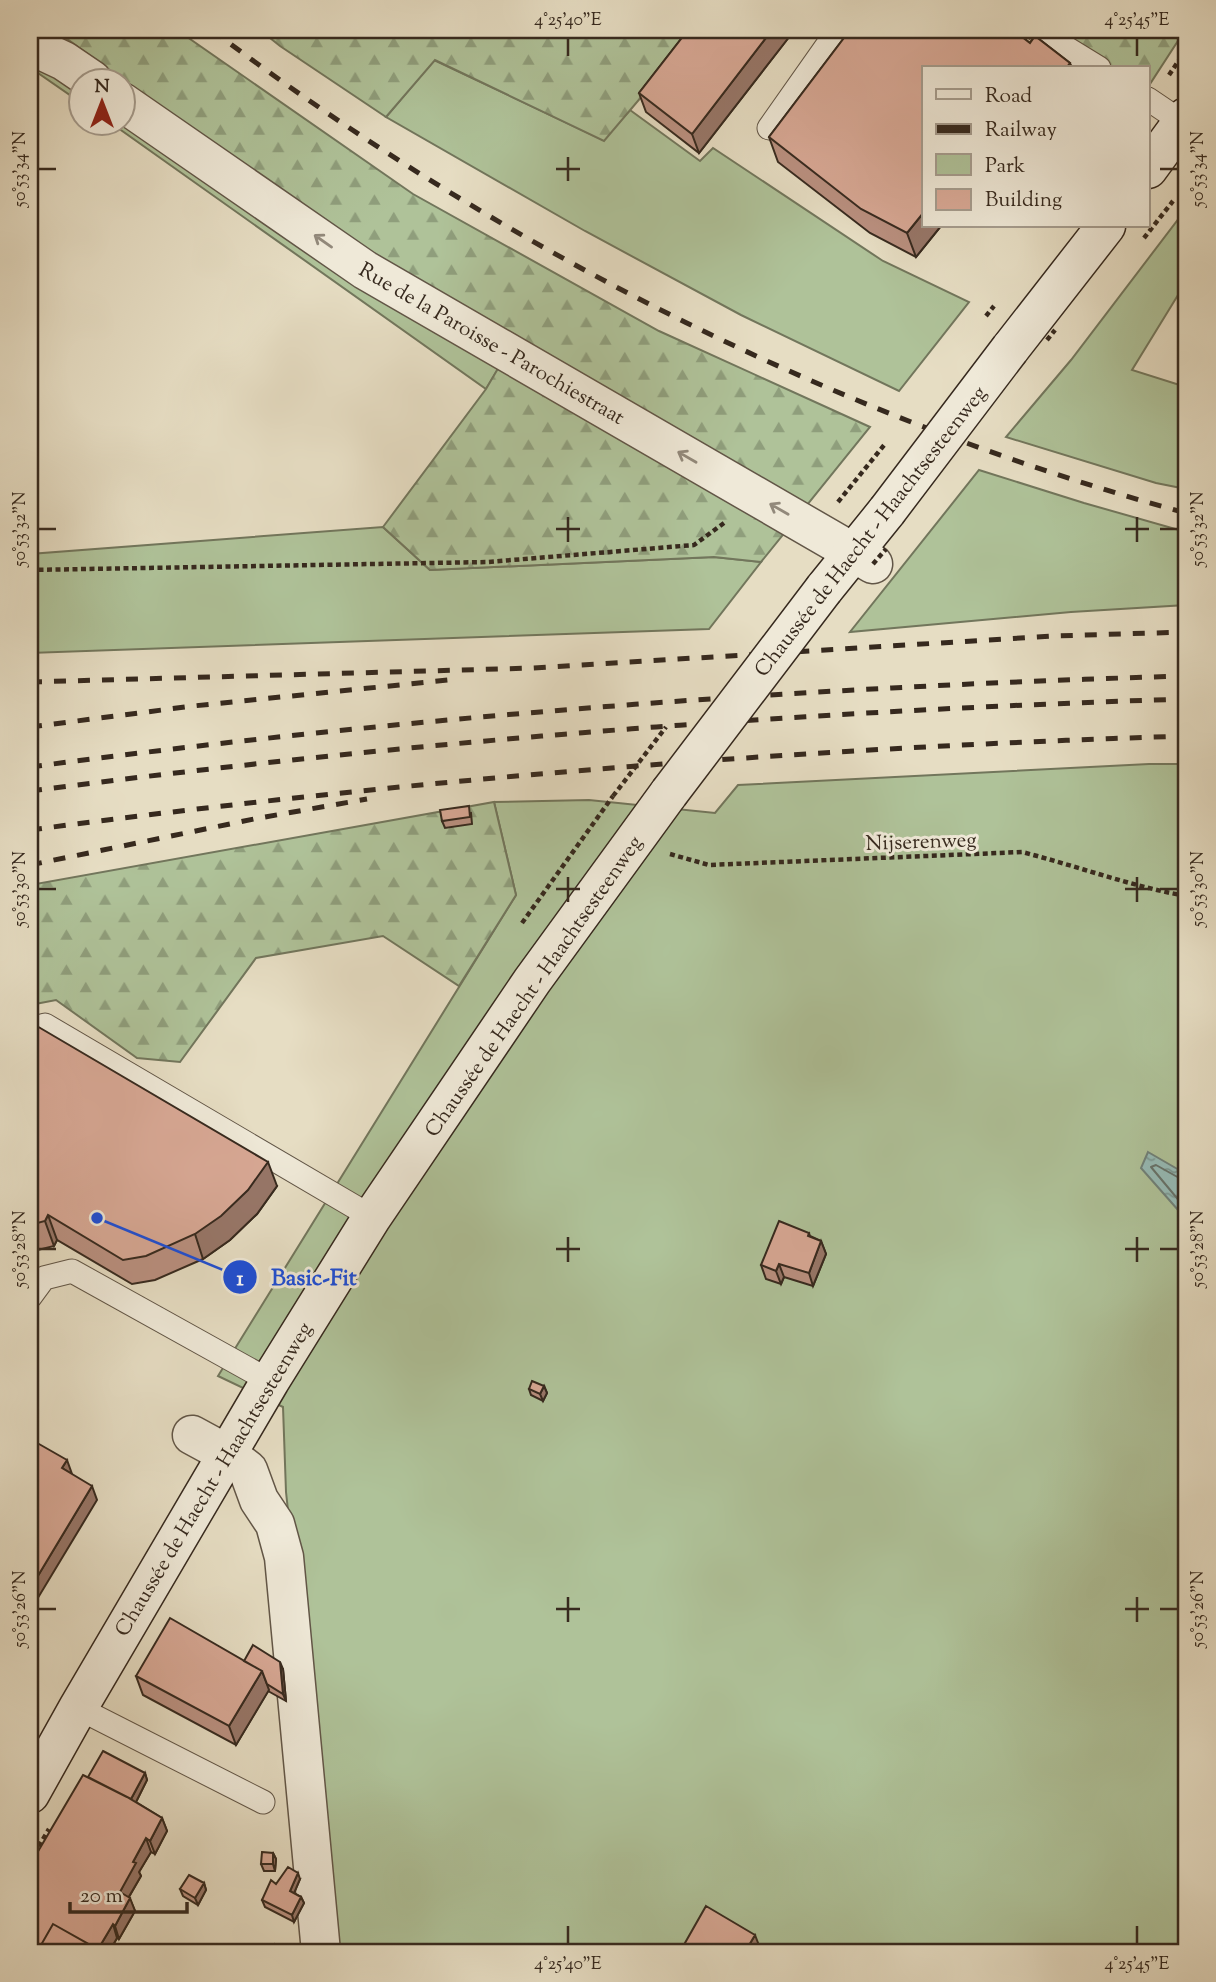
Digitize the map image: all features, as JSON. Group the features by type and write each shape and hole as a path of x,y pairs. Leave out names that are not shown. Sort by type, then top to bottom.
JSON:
{"main road":[{"path":"30,45 71,66"},
{"name":"Rue de la Paroisse - Parochiestraat","path":"136,112 365,270 863,559"},
{"path":"1150,166 1184,119"},
{"name":"Chaussée de Haecht - Haachtsesteenweg","path":"30,1794 270,1381 372,1217 532,981 669,793 824,589 863,559 887,511 1104,228"},
{"path":"192,1435 227,1454 248,1470 259,1500 275,1524 284,1557 321,1952"}],"lane":[{"path":"769,128 838,30"},
{"path":"1037,30 1096,66"},
{"path":"1150,100 1184,119"},
{"path":"30,1029 45,1025 372,1217"},
{"path":"30,1297 44,1278 72,1271 270,1381"},
{"path":"78,1708 262,1802"}],"path":[{"path":"30,570 488,562 694,545 726,522 747,491"},
{"path":"535,903 613,796"},
{"name":"Nijserenweg","path":"662,852 709,865 1022,852 1111,879 1186,896"}],"green space":[{"path":"30,30 55,30 104,66 66,66 66,92 35,71 30,71"},
{"path":"55,30 177,30 413,194 659,331 870,427 761,562 714,557 430,570 383,527 486,389 517,336 335,235 136,89 136,66 104,66"},
{"path":"260,30 698,30 604,141 435,60 386,117"},
{"path":"1053,30 1185,30 1150,84 1150,66 1107,66"},
{"path":"434,60 603,140 630,110 700,161 713,148 883,261 969,302 899,391 741,315 585,231 386,117"},
{"path":"136,89 335,235 518,336 486,389 129,136 136,136"},
{"path":"1186,209 1186,282 1132,370 1186,387 1186,489 1156,483 1006,437 1071,360"},
{"path":"979,470 1186,532 1186,605 1071,612 850,632"},
{"path":"383,527 430,570 714,557 761,562 709,629 30,653 30,554"},
{"path":"1186,764 1186,1952 333,1952 319,1793 286,1492 283,1407 218,1376 516,895 494,802 589,800 715,813 738,785"},
{"path":"494,802 516,895 459,986 383,936 256,958 180,1062 137,1058 56,1000 30,1005 30,885"}],"water":[{"path":"1148,1152 1186,1174 1186,1219 1141,1168"}],"building":[{"path":"688,30 772,30 692,134 639,93"},
{"path":"850,30 1013,30 1030,43 1035,36 1070,63 1068,66 922,66 922,214 907,233 861,209 769,137"},
{"path":"469,806 470,817 442,821 440,810"},
{"path":"30,1022 268,1162 248,1190 221,1216 195,1234 146,1256 123,1260 48,1215 45,1221 30,1225"},
{"path":"779,1221 821,1241 809,1273 779,1264 776,1271 761,1265"},
{"path":"532,1381 544,1386 540,1394 529,1389"},
{"path":"32,1440 67,1460 62,1468 92,1486 30,1589 30,1443"},
{"path":"170,1618 262,1671 229,1726 136,1676"},
{"path":"253,1645 280,1662 283,1694 267,1684 262,1671 244,1661"},
{"path":"103,1751 145,1773 131,1799 88,1777"},
{"path":"83,1775 162,1818 150,1841 146,1838 133,1862 136,1863 120,1892 130,1898 115,1926 113,1924 100,1946 103,1947 101,1951 53,1924 37,1952 30,1952 30,1865"},
{"path":"262,1852 273,1853 273,1864 261,1864"},
{"path":"288,1867 298,1873 290,1891 301,1897 292,1915 262,1900 271,1880 276,1884"},
{"path":"189,1875 204,1883 195,1898 180,1889"},
{"path":"706,1906 755,1935 745,1952 681,1950"},
{"path":"53,1924 103,1952 37,1952"},
{"path":"275,1944 290,1952 271,1952"}],"railway":[{"path":"212,30 322,109 436,184 554,253 676,318 801,376 928,428 1056,474 1186,513"},
{"path":"30,682 533,668 1053,636 1186,632"},
{"path":"30,767 318,733 607,706 896,688 1186,676"},
{"path":"30,727 193,706 448,680"},
{"path":"30,791 318,757 607,731 896,711 1186,699"},
{"path":"30,830 318,795 607,768 896,749 1186,736"},
{"path":"30,865 259,818 367,799"}],"place":[{"name":"Basic-Fit","path":"97,1218"}]}
